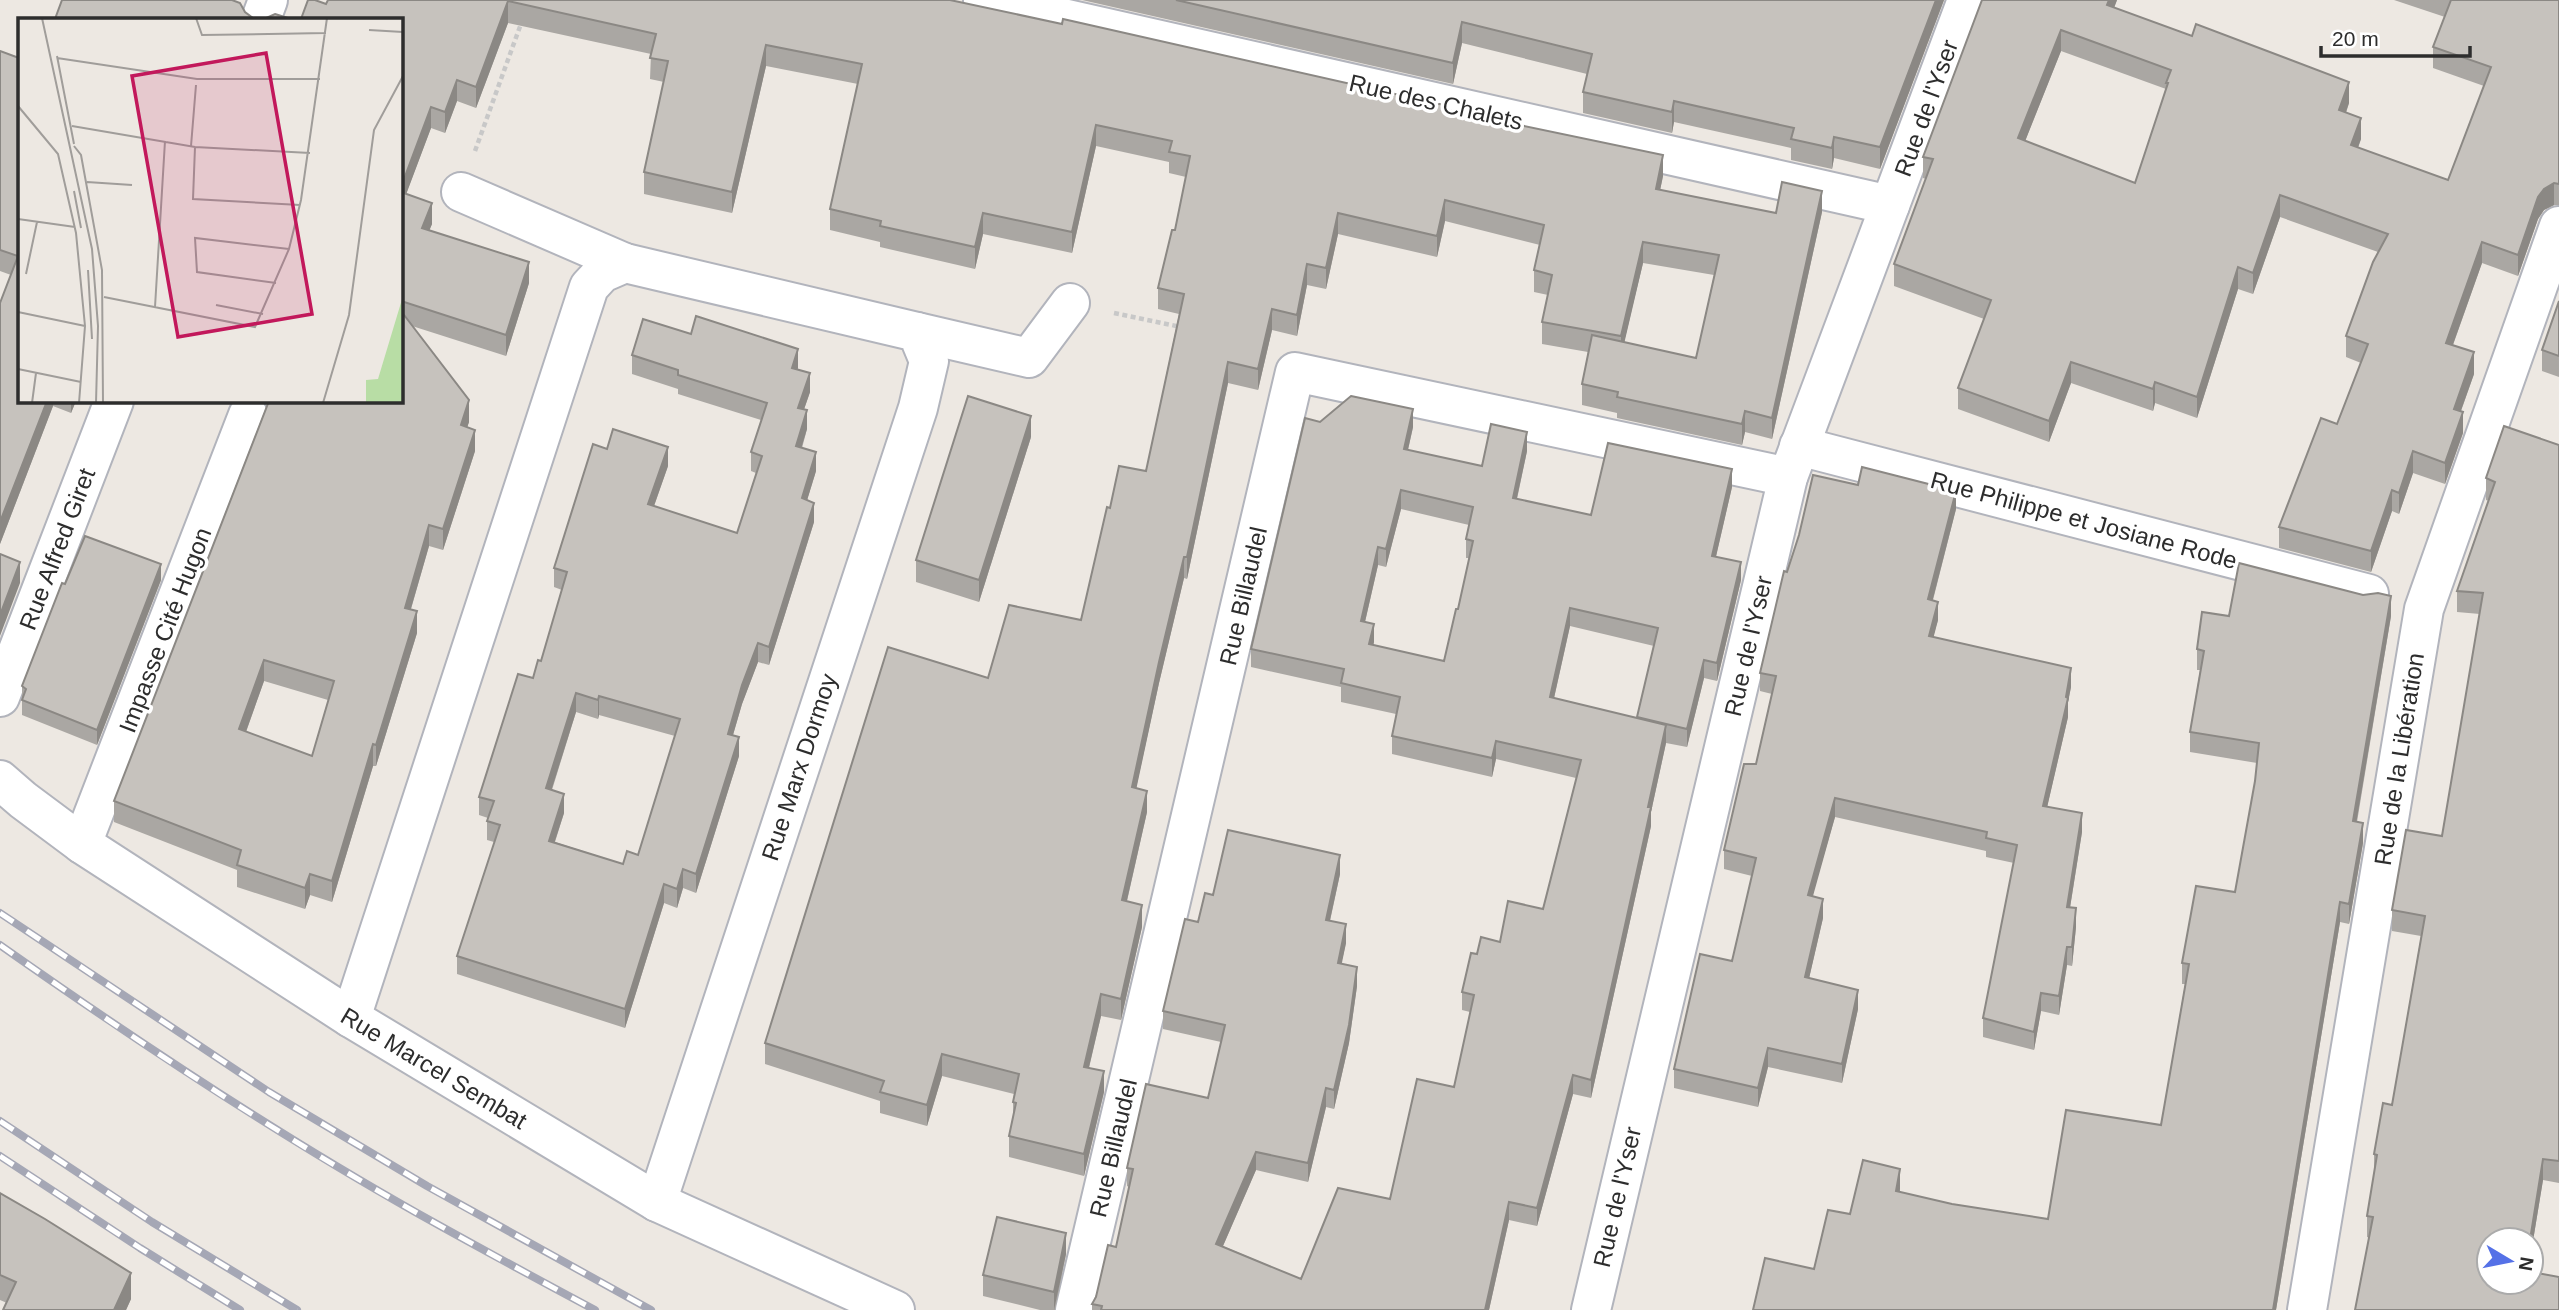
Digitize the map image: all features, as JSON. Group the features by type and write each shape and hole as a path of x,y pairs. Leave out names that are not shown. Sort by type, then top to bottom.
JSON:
{"street":[{"path":"261,18 268,0"},
{"name":"Rue des Chalets","path":"983,0 1890,205"},
{"name":"Rue de l'Yser","path":"1591,1310 1793,461 1966,0"},
{"path":"461,192 625,263 1030,358 1070,303"},
{"name":"Rue de la Libération","path":"2306,1310 2424,609 2559,226"},
{"path":"351,1018 589,287 602,273 625,263"},
{"name":"Rue Marx Dormoy","path":"657,1202 918,408 929,361 917,332"},
{"name":"Rue Billaudel","path":"1075,1310 1296,372 1793,461"},
{"name":"Rue Alfred Giret","path":"0,697 114,402"},
{"name":"Impasse Cité Hugon","path":"82,844 248,415"},
{"name":"Rue Philippe et Josiane Rode","path":"1793,461 2369,594"},
{"name":"Rue Marcel Sembat","path":"0,780 82,844 351,1018 657,1202 895,1310"}],"path":[{"path":"461,192 525,13"},
{"path":"1070,303 1192,330"}],"building":[{"path":"62,0 232,0 240,3 245,12 253,18 55,18"},
{"path":"308,0 326,4 328,0 950,0 1062,24 1063,19 1444,105 1443,109 1663,155 1656,189 1776,213 1782,182 1822,191 1772,418 1745,411 1742,424 1617,397 1618,392 1582,384 1592,335 1696,358 1719,255 1643,242 1621,336 1542,322 1552,275 1534,270 1544,225 1445,200 1437,236 1338,213 1326,268 1307,264 1297,315 1272,309 1258,369 1228,362 1187,557 1184,557 1132,787 1147,791 1122,900 1142,905 1121,999 1101,994 1084,1067 1104,1071 1084,1154 1009,1136 1019,1074 942,1054 927,1105 880,1092 884,1081 765,1043 888,647 988,678 1009,605 1081,620 1119,466 1146,471 1184,294 1158,288 1172,230 1175,230 1190,156 1169,152 1172,141 1096,125 1072,232 983,213 975,247 880,226 881,221 830,209 862,64 766,45 732,192 644,172 668,61 650,58 656,34 508,1 476,87 457,80 445,112 431,107 402,184 402,18 301,18"},
{"path":"1176,0 1936,0 1880,147 1834,137 1832,148 1791,139 1794,128 1674,101 1672,112 1583,92 1592,54 1462,22 1453,63"},
{"path":"1982,0 2109,0 2107,5 2192,36 2196,24 2349,82 2339,110 2361,118 2351,145 2448,180 2491,67 2433,47 2451,0 2559,0 2559,184 2554,183 2544,189 2538,197 2518,255 2482,242 2446,343 2474,352 2454,409 2463,412 2445,463 2413,451 2399,493 2392,490 2371,551 2279,527 2321,418 2337,424 2368,344 2346,336 2373,262 2388,234 2280,195 2253,273 2238,267 2197,397 2155,382 2153,389 2071,362 2049,421 1958,388 1991,300 1894,264 1933,159 1923,157","holes":["2061,30 2171,70 2135,183 2018,138"]},
{"path":"275,14 288,18 266,18"},
{"path":"0,51 18,58 18,256 0,250"},
{"path":"402,192 432,203 422,228 529,262 506,335 402,301"},
{"path":"18,256 18,402 47,402 0,522 0,303"},
{"path":"2559,301 2559,356 2542,350"},
{"path":"402,312 469,400 461,425 475,430 443,529 429,525 405,608 417,611 332,881 310,874 305,888 237,865 241,850 114,801 269,402 402,402","holes":["264,660 334,681 312,756 239,729"]},
{"path":"696,316 798,349 792,368 810,373 798,408 807,410 796,446 816,452 802,498 814,503 769,647 758,643 742,685 728,734 739,737 696,874 683,869 677,889 664,884 625,1009 457,956 500,825 487,821 494,801 479,797 518,674 533,678 538,660 541,661 567,572 554,568 593,444 607,449 613,429 668,447 648,504 737,533 762,456 751,452 767,403 678,375 678,370 632,355 643,319 691,334","holes":["576,693 598,700 599,696 680,719 638,855 627,851 623,864 549,841 564,794 546,788"]},
{"path":"968,396 1031,416 979,580 916,560"},
{"path":"1351,396 1413,409 1404,449 1482,466 1491,424 1527,432 1513,498 1591,515 1608,443 1732,469 1712,556 1741,562 1717,663 1704,660 1687,729 1637,717 1658,628 1570,608 1550,697 1666,725 1648,807 1651,807 1591,1080 1573,1075 1537,1208 1509,1202 1485,1310 1101,1310 1102,1306 1092,1304 1108,1245 1116,1247 1133,1169 1127,1168 1146,1084 1208,1098 1225,1025 1163,1011 1185,919 1198,922 1205,893 1213,895 1228,830 1340,855 1326,920 1346,924 1338,963 1357,967 1349,1025 1334,1090 1326,1088 1308,1163 1256,1152 1216,1244 1301,1279 1338,1188 1390,1199 1417,1079 1454,1087 1474,995 1462,992 1471,953 1477,954 1481,937 1500,942 1508,901 1543,909 1581,760 1496,741 1492,758 1392,736 1400,697 1341,683 1344,669 1251,649 1305,418 1320,422","holes":["1401,490 1473,507 1466,539 1473,541 1444,661 1369,644 1374,624 1361,621 1378,547 1386,549"]},
{"path":"2504,426 2559,445 2559,1161 2543,1159 2532,1226 2475,1226 2475,1296 2545,1296 2545,1274 2559,1277 2559,1310 2355,1310 2373,1217 2367,1216 2383,1103 2392,1105 2425,916 2392,910 2406,830 2442,836 2483,593 2457,591 2495,482 2486,478"},
{"path":"1862,467 1956,491 1928,599 1938,602 1929,636 2071,668 2068,698 2043,806 2082,813 2067,907 2076,908 2072,947 2067,947 2059,996 2041,993 2034,1032 1983,1018 2017,845 1986,838 1987,832 1835,798 1808,895 1823,899 1805,977 1858,990 1842,1064 1768,1048 1758,1088 1674,1069 1700,954 1732,961 1756,858 1724,850 1744,764 1756,764 1776,676 1760,673 1784,571 1787,572 1799,535 1813,475 1858,485"},
{"path":"85,536 161,564 97,730 22,700 26,689 22,686 62,583 65,584"},
{"path":"0,554 20,562 0,615"},
{"path":"2239,563 2363,595 2378,593 2391,596 2353,821 2363,823 2349,904 2340,902 2273,1310 1753,1310 1765,1258 1814,1269 1828,1210 1850,1214 1863,1160 1900,1169 1896,1191 1952,1204 2048,1219 2066,1110 2161,1125 2189,964 2182,963 2196,886 2235,892 2255,781 2259,743 2190,732 2204,651 2197,649 2202,612 2229,616"},
{"path":"0,1193 131,1273 114,1310 3,1310 16,1282 0,1275"},
{"path":"997,1217 1066,1233 1054,1292 983,1275"}],"railway":[{"path":"0,913 269,1092 427,1186 651,1310"},
{"path":"0,945 257,1118 417,1213 595,1310"},
{"path":"0,1121 152,1222 297,1310"},
{"path":"0,1156 240,1310"}]}
